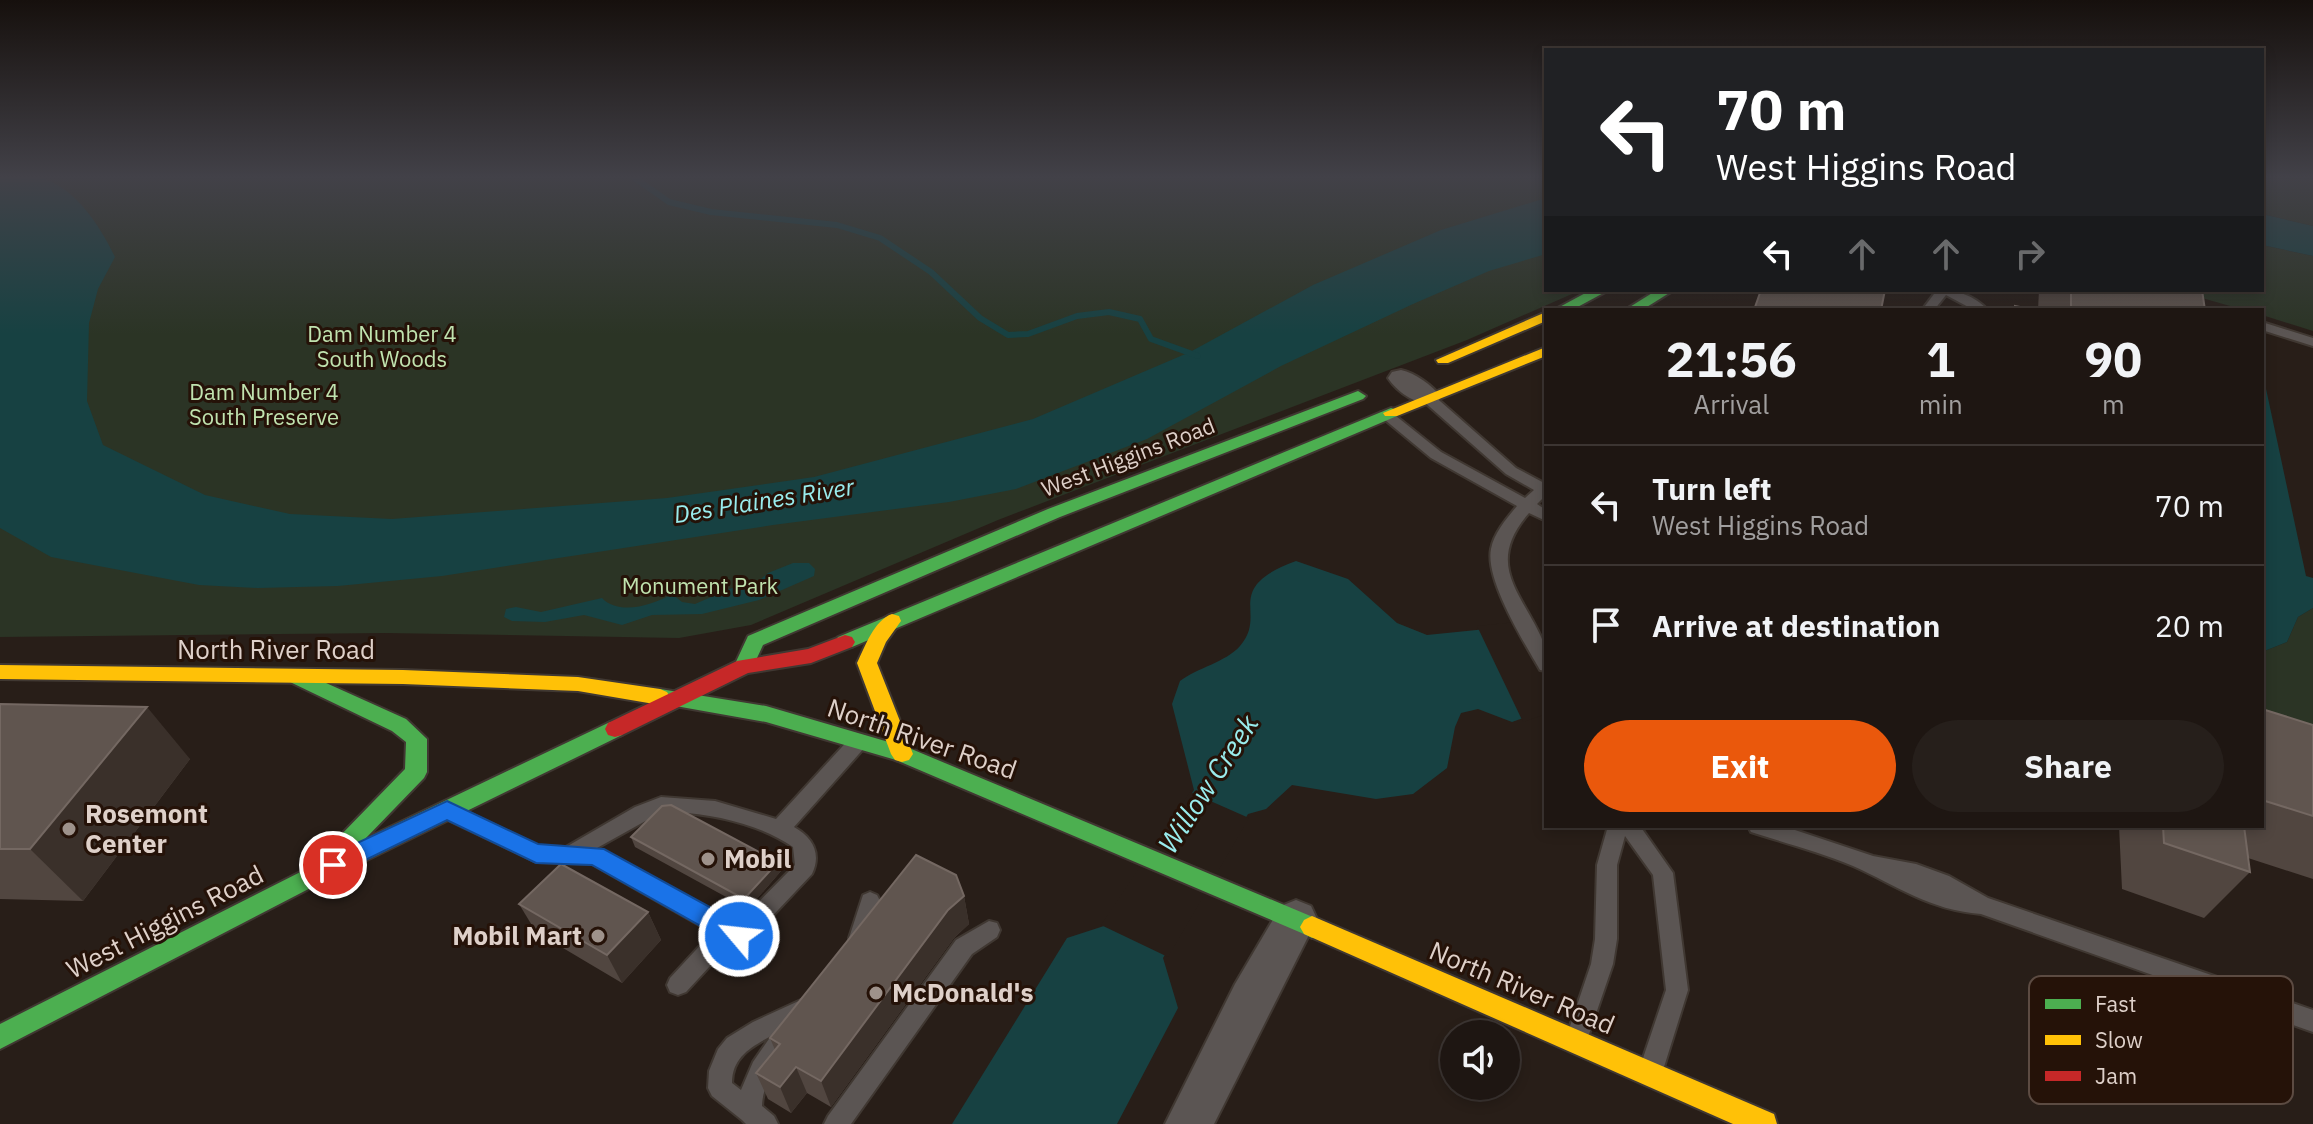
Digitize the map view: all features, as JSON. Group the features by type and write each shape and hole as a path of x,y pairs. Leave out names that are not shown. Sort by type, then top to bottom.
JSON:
{"main road":[{"path":"1565,308 1598,292"},
{"path":"1636,308 1664,292"},
{"name":"West Higgins Road","path":"744,666 755,641 940,559 1150,473 1382,386 1544,317"},
{"name":"West Higgins Road","path":"0,1037 316,874 744,666 811,656 1241,473 1544,352"},
{"path":"892,621 878,639 867,663 902,754"},
{"name":"North River Road","path":"0,672 578,684 766,714 902,754 1296,919 1764,1124"},
{"path":"295,676 399,725 417,739 416,772 316,874"}],"street":[{"path":"1386,415 1382,386 1427,397"},
{"path":"1189,1124 1251,999 1296,919"}],"lane":[{"path":"1949,292 1979,308"},
{"path":"2264,327 2313,342"},
{"path":"1427,397 1511,471 1544,488"},
{"path":"1386,415 1436,455 1544,515"},
{"path":"1544,490 1508,526 1498,552 1502,574 1544,661"},
{"path":"780,829 859,741"},
{"path":"569,855 660,805 708,807 780,829 803,843 805,868 739,936 714,946 678,985"},
{"path":"447,810 536,854 595,856 739,936"},
{"path":"1577,1040 1602,964 1606,939 1607,865 1617,828"},
{"path":"1630,828 1663,873 1677,990 1650,1073"},
{"path":"1764,828 1871,865 1902,885 1955,904 1981,905 2184,976"},
{"path":"850,954 859,942 870,901"},
{"path":"836,1124 964,947 989,930"},
{"path":"816,997 758,1071 749,1095 758,1118 720,1088 718,1077 724,1061 751,1031 789,1018 816,997"},
{"path":"2293,1014 2313,1021"}],"green space":[{"name":"Dam Number 4 South Preserve","path":"0,228 1544,228 1544,292 1576,292 1467,340 998,520 751,625 679,638 386,633 0,637"},
{"path":"2264,245 2313,256 2313,331 2264,316 2264,308 2237,308 2181,292 2264,292"},
{"path":"2313,608 2313,742 2264,727 2264,651 2287,642 2298,617"}],"water":[{"name":"Des Plaines River","path":"0,228 99,228 115,257 98,289 89,323 87,401 103,445 205,495 290,514 392,519 667,498 814,477 1033,419 1190,352 1313,285 1441,230 1544,228 1544,255 1489,271 1413,304 1281,366 1147,439 1016,489 949,502 773,525 442,576 338,586 258,588 199,585 51,557 0,528"},
{"path":"2264,228 2313,228 2313,256 2264,245"},
{"path":"2264,379 2306,576 2313,578 2313,608 2298,617 2287,642 2264,651"},
{"name":"Willow Creek","path":"1296,561 1348,579 1397,623 1427,635 1544,623 1544,711 1512,722 1478,709 1461,713 1447,768 1413,794 1376,799 1292,785 1266,809 1248,814 1163,958 1178,1008 1117,1124 952,1124 1067,938 1104,926 1194,790 1172,704 1180,681 1240,646 1248,634 1253,591 1259,581"},
{"path":"793,563 809,563 815,569 814,576 759,600 702,614 652,615 622,625 584,615 545,622 512,621 504,617 506,609 516,607 541,612 602,598 617,607 627,608 646,605 672,594 682,602 695,604 739,585 755,584 768,573"}],"pier":[{"path":"1544,619 1544,715 1523,722 1477,626"},
{"path":"1190,792 1249,818 1168,957 1101,925"}],"building":[{"path":"1760,292 1885,292 1881,308 1755,308"},
{"path":"2071,292 2202,292 2205,308 2071,308"},
{"path":"0,704 147,707 30,849 0,849"},
{"path":"2264,710 2313,725 2313,816 2264,801"},
{"name":"Mobil","path":"671,805 778,862 744,899 631,837 662,806"},
{"path":"2163,828 2244,828 2250,872 2164,843"},
{"path":"916,855 956,875 964,896 948,910 821,1081 796,1067 780,1087 756,1073 780,1044 770,1038"},
{"path":"561,864 648,912 607,955 519,904"}],"waterway":[{"path":"848,228 880,238 931,272 980,318 1008,335 1028,334 1077,316 1109,312 1140,319 1151,339 1198,356"}],"traffic: fast":[{"path":"1565,308 1598,292"},
{"path":"1636,308 1664,292"},
{"path":"744,666 755,641 829,608 1130,482 1358,396"},
{"path":"845,642 1391,413"},
{"path":"295,676 399,725 417,739 416,772 345,846"},
{"path":"660,697 766,714 902,754 1312,927"},
{"path":"0,1037 316,874 615,729"}],"traffic: slow":[{"path":"1443,360 1544,317"},
{"path":"1391,413 1544,352"},
{"path":"892,621 878,639 867,663 902,754"},
{"path":"0,672 403,677 578,684 660,697"},
{"path":"1312,927 1764,1124"}],"traffic: jam":[{"path":"615,729 744,666 811,656 845,642"}],"place":[{"name":"Rosemont Center","path":"69,829"},
{"name":"Mobil","path":"708,859"},
{"name":"Mobil Mart","path":"598,936"},
{"name":"McDonald's","path":"876,993"}],"route":[{"path":"333,865 447,810 536,854 595,856 739,936"}],"park label":[{"name":"Dam Number 4 South Woods","path":"382,346"},
{"name":"Monument Park","path":"700,586"}]}
